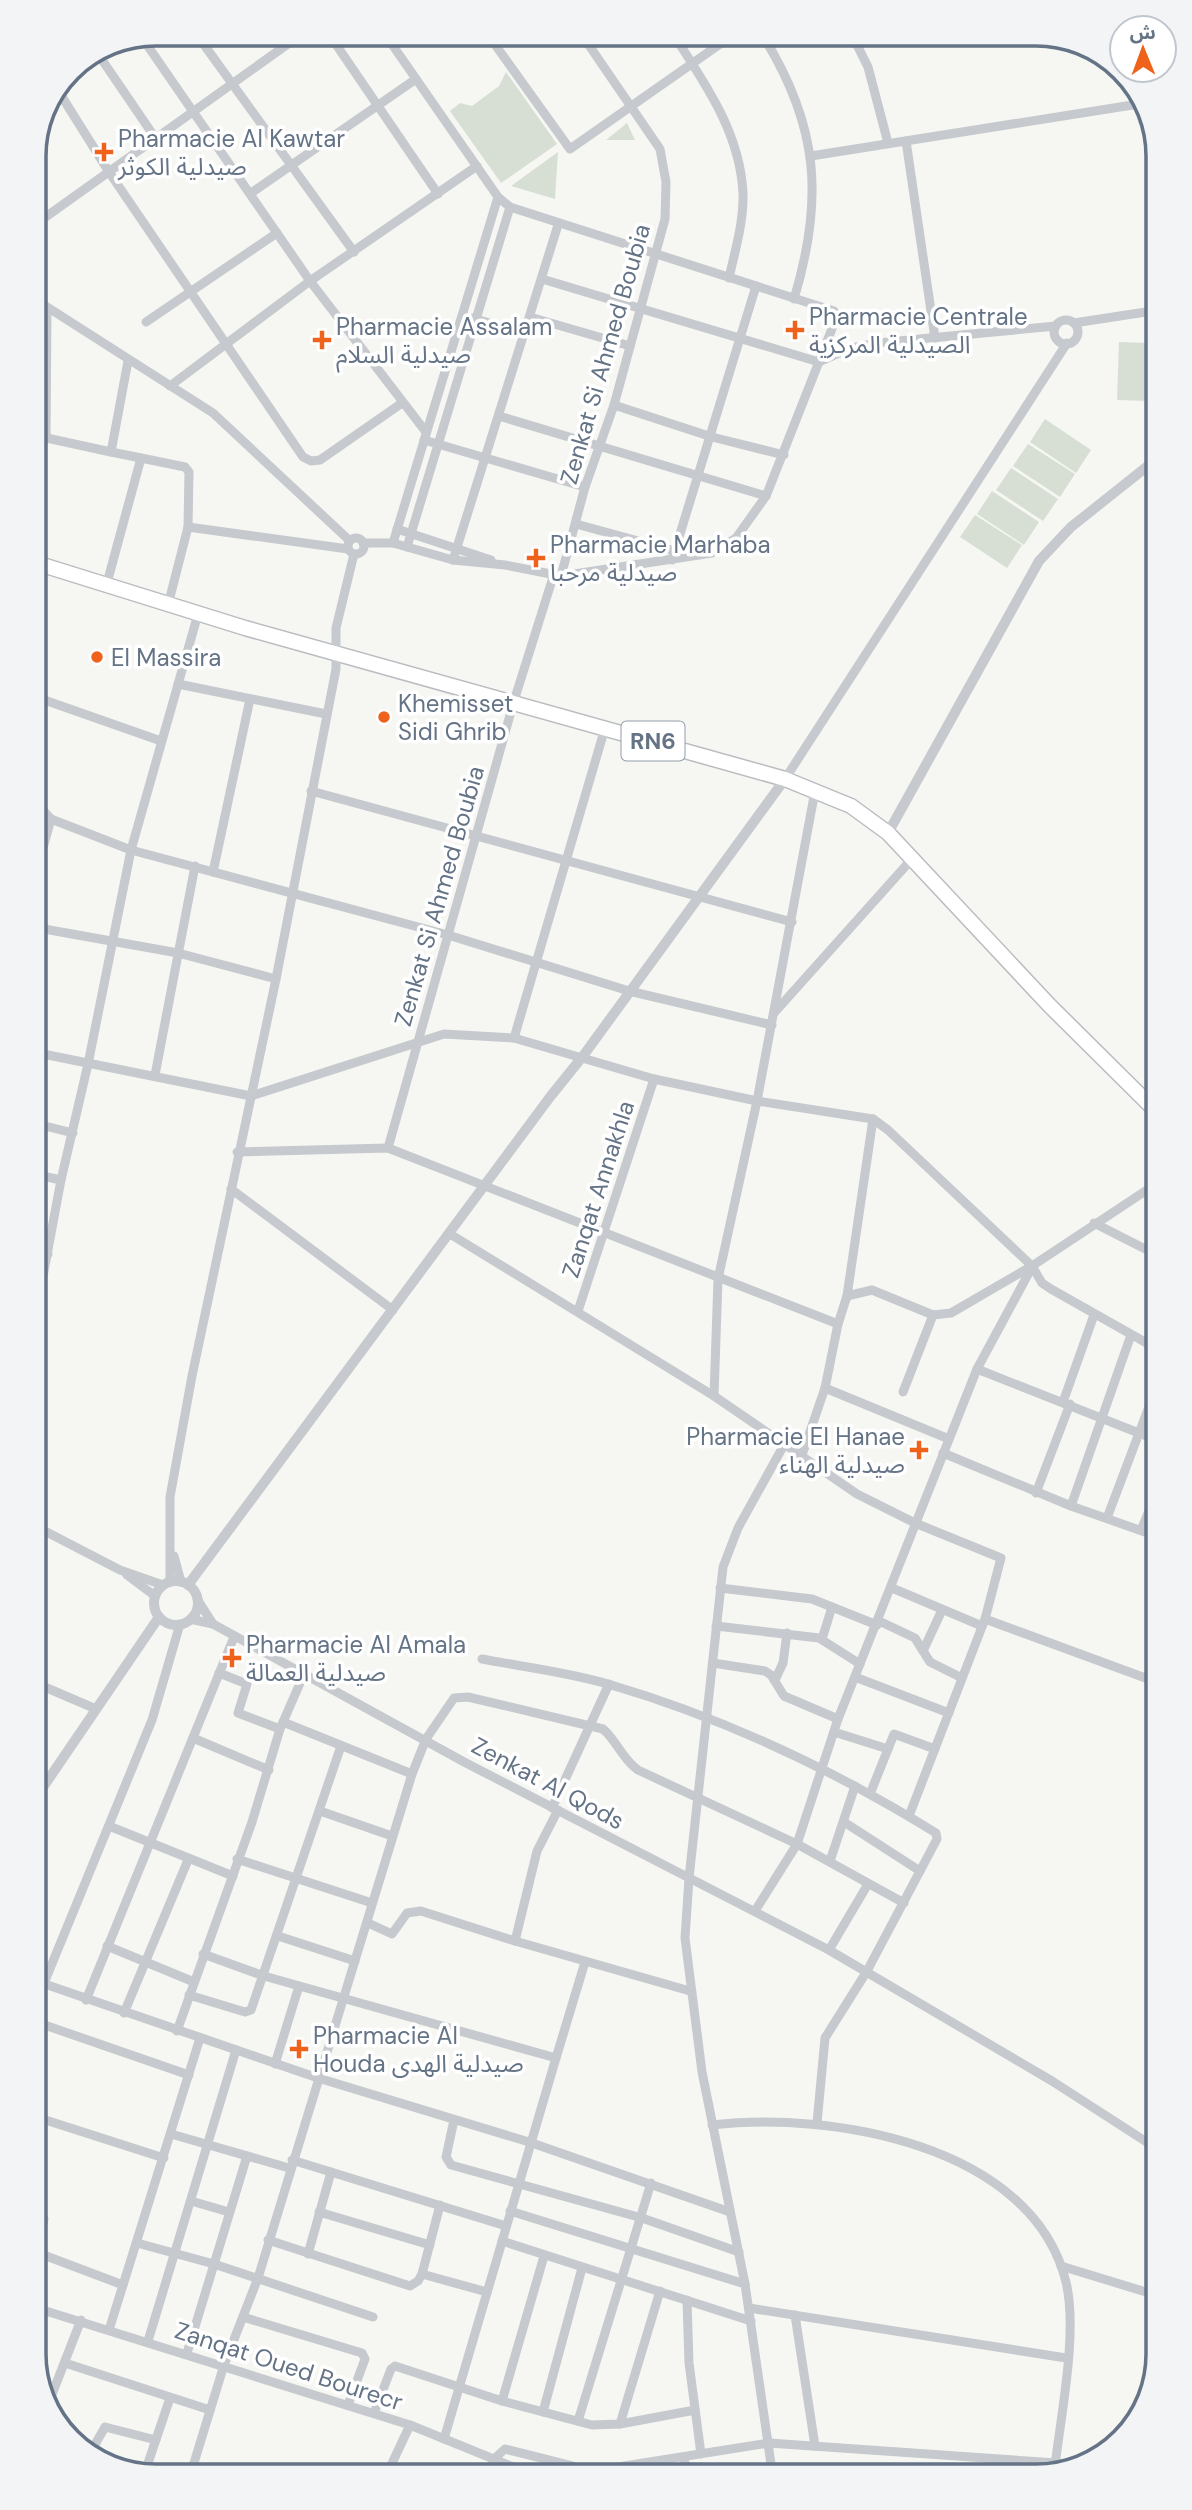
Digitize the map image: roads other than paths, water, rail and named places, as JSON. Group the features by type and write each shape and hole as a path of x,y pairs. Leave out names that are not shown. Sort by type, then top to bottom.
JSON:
{"main road":[{"name":"RN6","path":"46,566 198,614 785,779 851,806 888,833 911,860 1146,1101"}],"street":[{"path":"206,46 354,252"},
{"path":"46,217 285,46"},
{"path":"337,46 438,194"},
{"path":"188,527 363,550 363,543 393,543 453,560 505,565 557,575 674,556 712,553 726,546 747,527 766,496 784,455 836,313 558,225 510,207 498,197 393,46"},
{"path":"496,46 570,149 717,46"},
{"name":"Zenkat Si Ahmed Boubia","path":"388,1148 514,701 614,405 665,219 666,182 660,149 590,46"},
{"path":"681,46 711,92 730,132 743,193 737,245 729,278"},
{"path":"768,46 796,100 811,156 814,204 808,252 794,299"},
{"path":"858,46 868,67 888,144"},
{"path":"148,47 310,281 425,436 438,444 485,459 585,487"},
{"path":"102,60 156,139"},
{"path":"250,193 416,79"},
{"path":"63,98 190,292 307,459 320,460 402,403"},
{"path":"811,156 1134,105"},
{"path":"906,141 935,338"},
{"path":"170,386 225,342 310,281 477,166"},
{"path":"393,543 498,197"},
{"path":"407,547 510,207"},
{"path":"453,560 558,225"},
{"path":"146,322 277,233"},
{"path":"542,279 819,362 851,348 1056,326 1065,320 1074,323 1146,312"},
{"path":"674,556 756,286"},
{"path":"47,309 228,425 351,548"},
{"path":"47,309 46,439 185,467 189,472 191,504 188,527 168,604"},
{"path":"462,314 525,334"},
{"path":"530,317 630,346"},
{"path":"155,1596 183,1588 208,1557 583,1056 785,779 1067,343 1077,337 1074,323"},
{"path":"1056,326 1056,337 1067,343"},
{"path":"111,452 128,361"},
{"path":"614,405 712,437 784,455"},
{"path":"499,415 766,496"},
{"path":"107,583 141,458"},
{"path":"888,833 1039,561 1071,527 1146,467"},
{"path":"576,524 674,556"},
{"path":"397,529 505,565"},
{"path":"46,1979 152,1720 185,1621 196,1610 183,1588 172,1549 170,1497 237,1152 276,979 337,654 336,628 351,548"},
{"path":"46,1264 61,1180 88,1064 131,850 198,614"},
{"path":"178,684 326,714"},
{"path":"213,872 250,699"},
{"path":"46,701 160,741"},
{"path":"514,1038 605,728"},
{"path":"311,790 792,922"},
{"path":"714,1396 718,1279 757,1101 815,790"},
{"path":"46,813 51,819 131,850 447,935 629,991 772,1025"},
{"path":"46,837 51,819"},
{"path":"774,1013 911,860"},
{"path":"155,1075 195,866"},
{"path":"46,929 178,953 276,979"},
{"path":"46,1055 251,1096 444,1034 514,1038 583,1056 654,1079 757,1101 873,1119 888,1130 1032,1266 1045,1285 1146,1343"},
{"name":"Zanqat Annakhla","path":"578,1311 654,1079"},
{"path":"802,1455 825,1388 838,1324 848,1296 873,1119"},
{"path":"46,1127 73,1133"},
{"path":"237,1152 388,1148 604,1235 838,1324"},
{"path":"46,1177 61,1180"},
{"path":"230,1189 393,1310"},
{"path":"848,1296 878,1291 933,1315 951,1313 1032,1266 1146,1190"},
{"path":"1094,1223 1146,1249"},
{"path":"450,1234 714,1396 857,1494 915,1523 1001,1558 983,1623 909,1816"},
{"path":"755,1911 797,1844 838,1719 976,1370 1032,1266"},
{"path":"904,1392 933,1315"},
{"path":"1037,1493 1094,1315"},
{"path":"1071,1506 1131,1335"},
{"path":"976,1370 1067,1403 1146,1436"},
{"path":"825,1388 949,1438"},
{"path":"1107,1518 1146,1415"},
{"path":"771,2464 745,2284 712,2125 690,1991 685,1938 720,1588 732,1541 785,1443"},
{"path":"943,1453 1037,1493 1146,1532"},
{"path":"1141,1530 1146,1518"},
{"path":"46,1532 120,1570 155,1596"},
{"path":"120,1570 183,1588 213,1624"},
{"path":"720,1588 779,1594 832,1607 878,1623 915,1638 930,1662 962,1678"},
{"path":"892,1588 942,1610 1146,1679"},
{"path":"155,1596 154,1607 162,1619"},
{"path":"822,1639 832,1607"},
{"path":"923,1651 942,1610"},
{"path":"162,1619 213,1624"},
{"path":"46,1778 162,1619"},
{"name":"Zenkat Al Qods","path":"213,1624 555,1809 867,1971 1052,2081 1146,2142"},
{"path":"716,1626 822,1639 860,1664"},
{"path":"775,1681 783,1664 787,1633"},
{"path":"86,2000 234,1637"},
{"path":"482,1659 609,1684 708,1719 822,1766 909,1816 938,1837 867,1971 822,2046 817,2123"},
{"path":"713,1663 765,1671 784,1696 838,1719"},
{"path":"219,1673 247,1684 238,1713 282,1725 412,1774"},
{"path":"177,2031 233,1877 282,1725 304,1674"},
{"path":"855,1677 948,1713"},
{"path":"515,1941 537,1852 609,1684"},
{"path":"46,1688 96,1709"},
{"path":"194,2464 224,2365 258,2278 290,2164 368,1923 412,1774 426,1739 449,1703 461,1696 603,1729 612,1737 623,1757 638,1770 797,1844 904,1903"},
{"path":"834,1732 888,1749"},
{"path":"870,1794 896,1732 935,1749"},
{"path":"193,1738 269,1770"},
{"path":"189,1995 247,2013 251,2010 341,1746"},
{"path":"830,1861 855,1786"},
{"path":"320,1811 392,1836"},
{"path":"844,1822 920,1871"},
{"path":"109,1826 233,1877"},
{"path":"237,1859 372,1903"},
{"path":"124,2013 188,1860"},
{"path":"829,1950 868,1884"},
{"path":"368,1923 392,1934 407,1913 421,1911 690,1991"},
{"path":"278,1936 355,1961"},
{"path":"107,1946 194,1982"},
{"path":"203,1954 264,1976 556,2058"},
{"path":"444,2438 529,2142 586,1962"},
{"path":"275,2064 299,1986"},
{"path":"46,1987 318,2078 529,2142 730,2212"},
{"path":"46,2026 189,2075"},
{"path":"109,2330 200,2039"},
{"path":"148,2341 236,2050"},
{"path":"46,2120 164,2158"},
{"path":"454,2120 446,2157 448,2163 642,2218 738,2252"},
{"path":"712,2125 764,2120 817,2123 889,2137 924,2149 979,2175 1035,2221 1061,2266 1069,2300 1055,2462"},
{"path":"171,2134 247,2157 331,2172 506,2226"},
{"path":"187,2353 247,2157"},
{"path":"308,2254 331,2172"},
{"path":"578,2421 651,2183"},
{"path":"191,2201 229,2212"},
{"path":"268,2240 410,2286 418,2281 422,2274 440,2205"},
{"path":"510,2211 745,2284"},
{"path":"319,2212 430,2245"},
{"path":"502,2241 751,2321"},
{"path":"136,2243 214,2264 373,2317"},
{"path":"46,2256 123,2285"},
{"path":"502,2401 544,2256"},
{"path":"1061,2266 1146,2292"},
{"path":"543,2412 582,2268"},
{"path":"422,2274 487,2292"},
{"path":"620,2424 660,2291"},
{"path":"687,2300 689,2363 701,2454"},
{"path":"749,2308 1066,2358"},
{"name":"Zanqat Oued Bourecr","path":"46,2311 374,2413 508,2464"},
{"path":"795,2315 815,2446"},
{"path":"243,2316 362,2353 365,2359 348,2405"},
{"path":"53,2393 81,2320"},
{"path":"65,2363 210,2410"},
{"path":"374,2413 391,2369 395,2366 460,2385 502,2401 592,2425 620,2424 695,2410"},
{"path":"148,2464 170,2398"},
{"path":"392,2464 410,2425"},
{"path":"94,2446 105,2427 156,2440"},
{"path":"638,2464 769,2443 1039,2464"},
{"path":"492,2464 500,2451 509,2449 566,2464"},
{"path":"684,2457 685,2464"}],"place":[{"name":"Pharmacie Al Kawtar صيدلية الكوثر","path":"104,152"},
{"name":"Pharmacie Centrale الصيدلية المركزية","path":"795,330"},
{"name":"Pharmacie Assalam صيدلية السلام","path":"322,340"},
{"name":"Pharmacie Marhaba صيدلية مرحبا","path":"536,558"},
{"name":"El Massira","path":"97,657"},
{"name":"Khemisset Sidi Ghrib","path":"384,717"},
{"name":"Pharmacie El Hanae صيدلية الهناء","path":"919,1450"},
{"name":"Pharmacie Al Amala صيدلية العمالة","path":"232,1658"},
{"name":"Pharmacie Al Houda صيدلية الهدى","path":"299,2049"}]}
